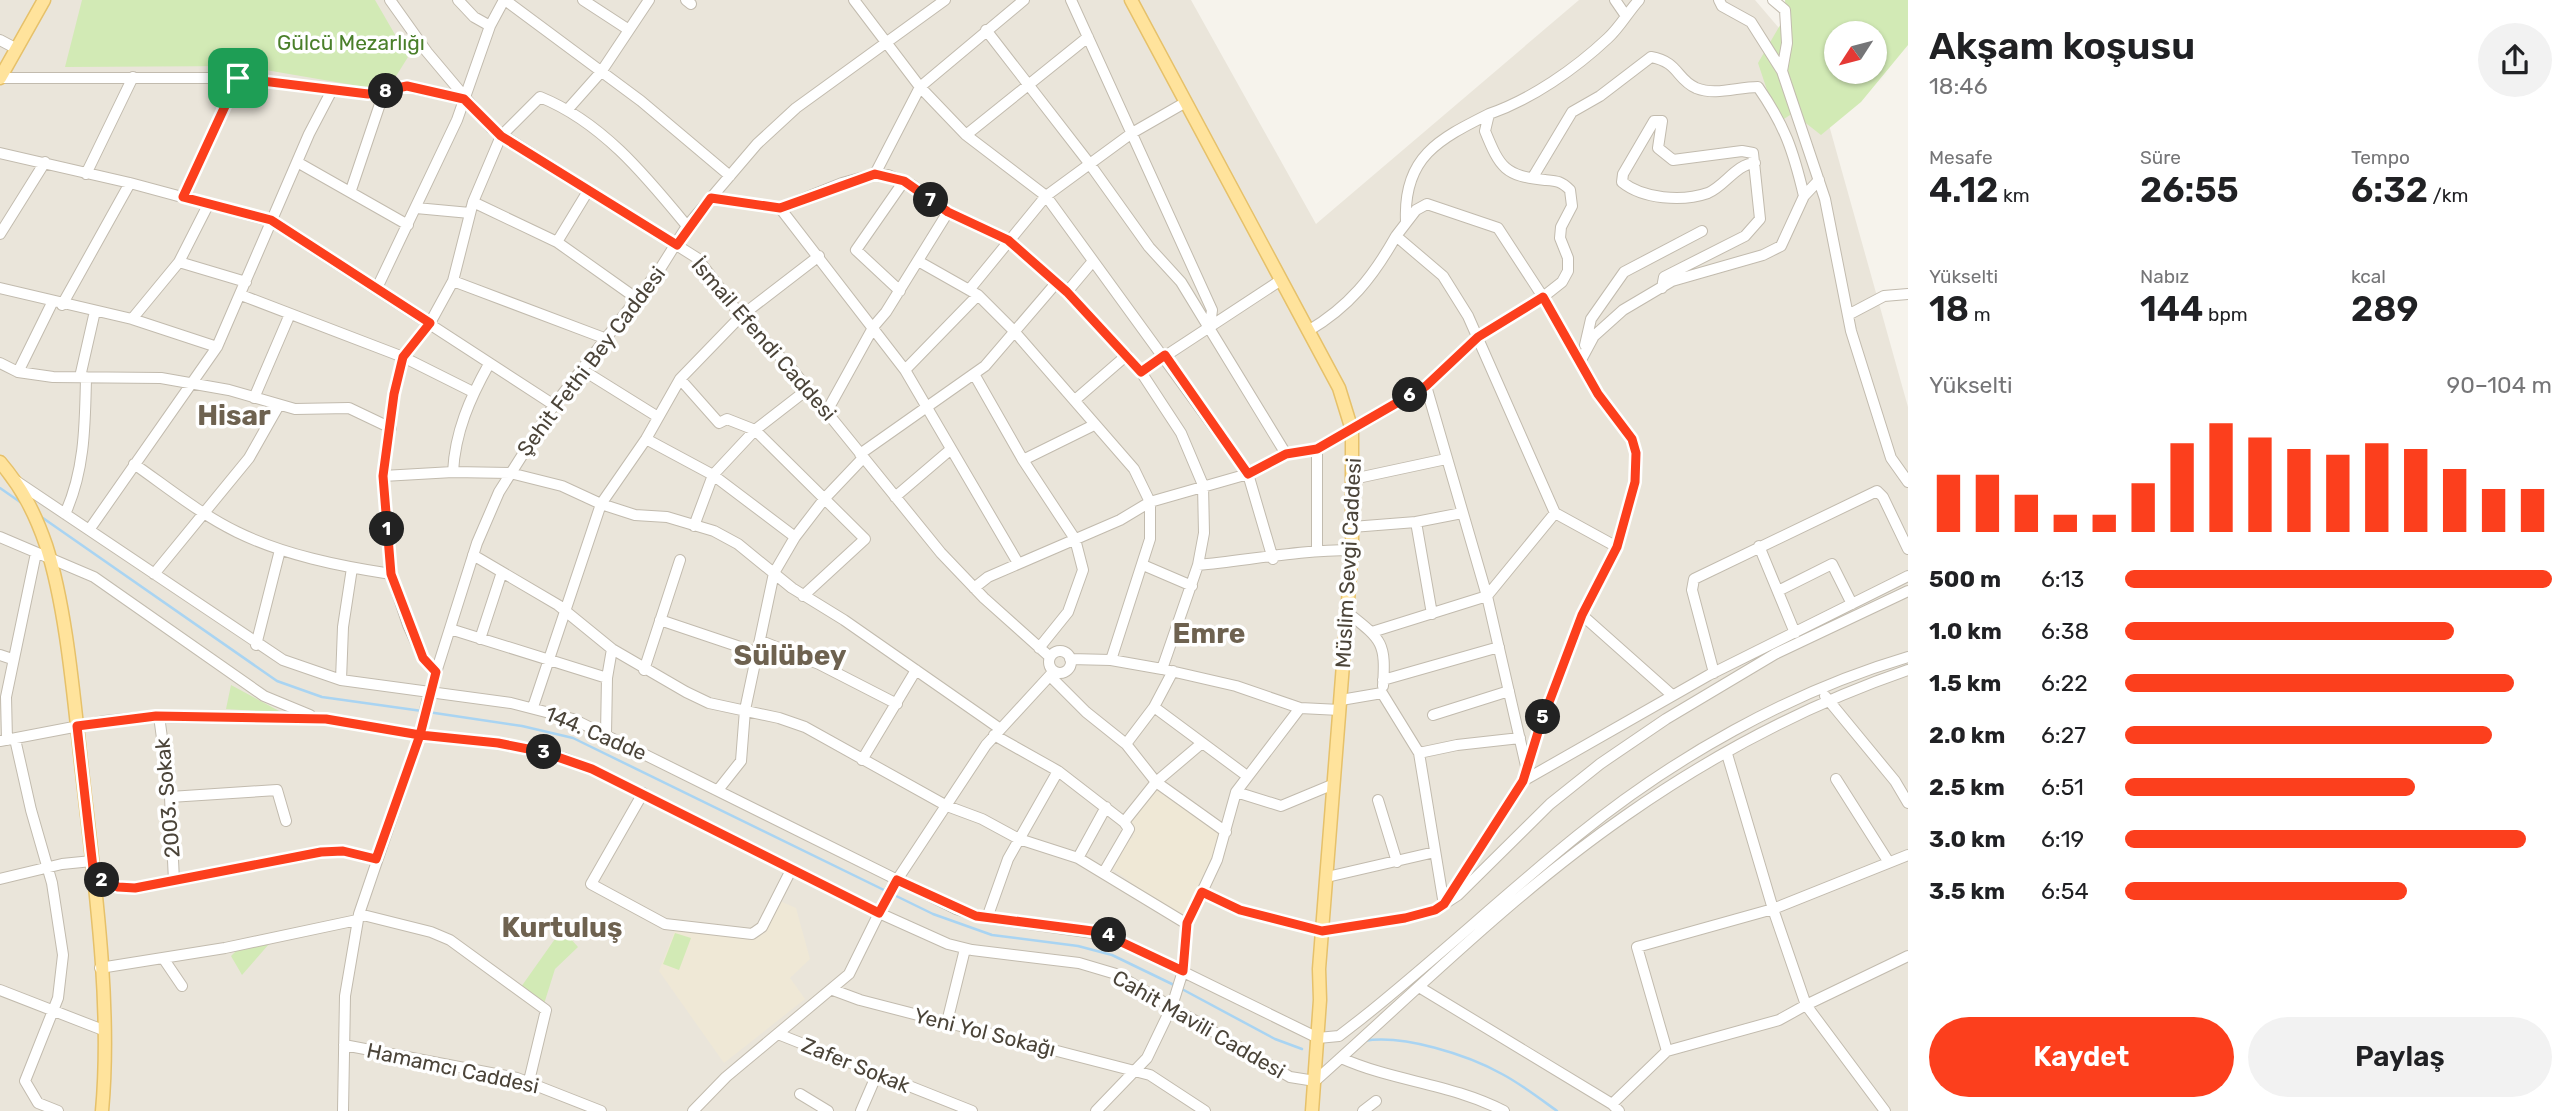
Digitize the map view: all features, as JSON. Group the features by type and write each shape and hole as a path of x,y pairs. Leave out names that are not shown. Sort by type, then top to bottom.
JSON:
{"main road":[{"path":"0,78 44,0"},
{"name":"Müslim Sevgi Caddesi","path":"1131,0 1344,401 1352,430 1352,550 1314,1037 1312,1111"},
{"name":"144. Cadde","path":"0,462 16,481"},
{"path":"16,481 28,499 44,551 77,726 94,877 100,968 103,1030 102,1111"},
{"name":"Müslim Sevgi Caddesi","path":"1303,1111 1311,1082"}],"street":[{"name":"İsmail Efendi Caddesi","path":"390,0 464,99 501,136 702,263 741,316 827,411 895,497 974,588 1050,657"},
{"path":"458,0 474,18 490,26"},
{"path":"377,289 464,99 490,26 504,0 601,72 730,176"},
{"path":"583,0 629,30"},
{"path":"569,108 601,72 649,0"},
{"path":"854,0 884,44 966,135 1046,196 1165,355 1248,474 1273,559"},
{"name":"Şehit Fethi Bey Caddesi","path":"343,1111 347,972 358,917 421,731 428,697 473,555 510,473 554,405 677,245 687,226 782,119 945,0"},
{"path":"875,174 920,87 1024,0"},
{"path":"1071,0 1212,310 1210,325"},
{"path":"1615,0 1626,16"},
{"path":"1406,221 1405,198 1424,158 1441,137 1489,114 1516,105 1580,61 1610,36 1639,0"},
{"path":"1718,0 1751,22 1782,71 1819,180 1848,315 1891,458 1908,482"},
{"path":"1773,0 1785,10 1787,43 1782,71"},
{"path":"986,30 1210,325 1230,366 1286,454"},
{"path":"966,135 1088,37"},
{"path":"0,40 17,48"},
{"path":"1533,177 1572,112 1600,96 1651,57 1667,60 1694,87 1716,93 1735,87 1758,87 1779,117 1792,145 1804,196"},
{"path":"86,174 133,77"},
{"path":"0,78 238,78 331,92 368,94 407,86 464,99"},
{"path":"183,197 238,78"},
{"path":"89,530 217,347 271,220 331,92"},
{"path":"351,190 384,92"},
{"path":"436,672 423,658 391,574 383,476 394,394 403,357 430,323 453,281 473,202 501,136 540,97 569,108 603,134 687,226"},
{"path":"905,370 973,293 1008,240 1046,196 1132,133 1186,102"},
{"path":"974,588 988,577 1120,520 1150,502 1248,474 1286,454 1317,449 1426,386 1478,337 1543,297 1562,282 1568,271 1568,258 1560,238 1561,227 1572,206 1570,190 1561,181 1518,177 1505,170 1485,131 1489,114"},
{"path":"1662,288 1664,276 1745,236 1760,219 1755,163 1753,153 1742,151 1673,160 1658,148 1661,121 1654,121 1633,155 1622,182 1639,194 1671,197 1708,193 1741,168 1755,163"},
{"path":"0,153 46,162 271,220 554,405"},
{"path":"0,234 46,162"},
{"path":"297,162 351,190 408,225"},
{"path":"711,198 780,208 875,174 904,181 948,212 1008,240 1067,292 1141,372 1181,433 1203,485 1204,533 1198,565 1168,670 1154,707 1126,744"},
{"path":"1580,362 1594,336 1623,310 1672,281 1763,255 1781,246 1804,196 1819,180"},
{"path":"900,290 856,250 904,181"},
{"path":"18,372 130,183"},
{"path":"558,243 588,191"},
{"path":"473,202 558,243 636,298"},
{"path":"1308,331 1333,316 1356,297 1381,264 1406,221 1427,204 1498,229 1543,297 1598,394 1632,439 1636,453 1635,482 1617,547 1582,615 1523,781 1444,904"},
{"path":"132,319 178,262 208,205"},
{"path":"416,208 470,213"},
{"path":"780,208 874,326 905,370 1018,563"},
{"path":"827,411 833,405 874,326 900,290 948,212"},
{"path":"1580,362 1591,319 1624,272 1702,231"},
{"path":"1396,236 1443,276 1478,337 1555,513 1617,547"},
{"path":"533,707 567,613 601,504 646,439 680,379 741,316 819,256"},
{"path":"918,261 973,293 1013,330 1134,469 1150,502 1150,539 1111,660"},
{"path":"1067,292 1093,261"},
{"path":"178,262 246,282"},
{"path":"1141,372 1281,280"},
{"path":"453,281 604,338"},
{"path":"718,790 741,761 745,710 774,573 795,537 862,456 927,405 985,366 1056,282"},
{"path":"0,288 57,304 132,319 217,347"},
{"path":"1848,315 1884,296 1908,294"},
{"path":"241,295 403,357 474,392"},
{"path":"65,514 77,488 81,466 83,377 95,311"},
{"path":"254,398 290,314"},
{"path":"1075,400 1127,355"},
{"path":"0,363 18,372 83,377 161,378 295,409 349,408 391,428"},
{"path":"453,472 454,444 474,392 489,364"},
{"path":"581,369 658,416"},
{"path":"974,374 1023,460 1075,539 1083,570 1068,612 1039,648"},
{"path":"680,379 719,423 727,419 755,430 865,540 803,596"},
{"path":"1426,386 1487,596 1527,770"},
{"path":"694,526 713,475 755,430 808,389"},
{"path":"153,574 249,458 279,405"},
{"path":"1023,460 1094,425"},
{"path":"646,439 713,475 795,537"},
{"path":"1317,449 1317,550"},
{"path":"895,497 950,450"},
{"path":"1353,479 1446,459"},
{"path":"134,464 204,513 280,550 352,568 391,574"},
{"path":"383,476 453,472 510,473 562,486 601,504 635,515 667,517 714,531 738,544 803,596 916,670 996,732 1058,771 1124,821 1129,830 1104,872"},
{"name":"144. Cadde","path":"16,481 256,645 294,665 341,680 428,697 533,707 573,719 718,790 894,885 986,918 1100,932 1314,1037"},
{"path":"1714,673 1692,590 1694,579 1877,491 1883,497 1908,549"},
{"path":"1352,527 1416,522 1462,513"},
{"path":"1373,632 1487,596 1555,513"},
{"path":"1416,522 1432,614"},
{"path":"0,537 44,551 107,585 264,696 287,708 326,719"},
{"path":"1759,546 1795,633"},
{"path":"256,645 280,550"},
{"path":"1198,565 1273,559 1317,550 1352,550"},
{"path":"44,551 12,659 6,706 8,740 49,868 63,955 61,985 54,1011 25,1078 36,1101 58,1111"},
{"path":"473,555 567,613 612,649 644,670 709,703 805,727 947,806 1020,839 1078,858 1187,923"},
{"path":"644,670 680,560"},
{"path":"1777,591 1832,564 1852,604"},
{"path":"1143,565 1192,586"},
{"path":"341,680 344,627 352,568"},
{"path":"480,639 502,572"},
{"path":"1523,781 1672,695 1908,576"},
{"path":"1202,892 1240,910 1322,931 1405,918 1444,904 1458,895 1550,804 1600,764 1666,719 1775,654 1908,591"},
{"path":"1348,613 1373,632 1384,649 1382,693 1419,753 1444,904"},
{"path":"1582,615 1672,695"},
{"path":"660,620 758,653"},
{"path":"450,629 551,658 607,678"},
{"path":"761,641 832,670 897,704"},
{"path":"1383,680 1499,647"},
{"path":"607,734 607,678 612,649"},
{"path":"1226,832 1156,782 1126,744 1086,712 1052,674 1050,657 1062,652 1070,659 1111,660 1168,670 1236,686 1300,708 1340,705 1382,693"},
{"path":"0,655 12,659"},
{"path":"1314,1037 1339,1036 1610,811 1719,740 1820,687 1848,675 1908,657"},
{"path":"693,1111 726,1077 834,990 854,966 894,885 996,732 1052,674 1066,671 1070,659"},
{"path":"862,760 916,670"},
{"path":"1311,1082 1586,844 1636,808 1727,754 1827,700 1908,670"},
{"path":"1820,687 1827,700 1895,781 1908,803"},
{"path":"1433,715 1509,691"},
{"path":"1154,707 1247,776"},
{"path":"1096,1111 1144,1063 1173,1001 1182,974 1187,923 1226,832 1236,793 1300,708"},
{"name":"Cahit Mavili Caddesi","path":"8,740 77,726 159,716 326,719 498,743 554,755 579,763 643,793 791,870 965,949 1091,965 1116,974 1173,1001 1290,1077 1311,1082"},
{"name":"2003. Sokak","path":"159,716 170,797 174,881"},
{"path":"1419,753 1457,745 1520,738"},
{"path":"1124,821 1156,782 1202,743"},
{"path":"1727,754 1773,909 1806,1005 1885,1111"},
{"path":"986,918 1008,859 1058,771"},
{"path":"1836,779 1888,862"},
{"path":"1236,793 1281,806 1334,783"},
{"path":"170,797 277,790 286,821"},
{"path":"643,793 591,884 665,924 749,934 762,927 791,870"},
{"path":"1378,800 1397,862"},
{"path":"1078,858 1106,807"},
{"path":"94,877 129,888 321,852 343,851 376,859"},
{"path":"1326,877 1435,852"},
{"path":"1667,1051 1637,947 1773,909 1908,855"},
{"path":"0,879 92,861"},
{"path":"100,968 163,958 358,917 431,932 450,940 546,1010 529,1081"},
{"path":"947,1022 965,949"},
{"path":"1419,986 1615,1108 1667,1051 1779,1020 1908,956"},
{"path":"163,958 182,986"},
{"path":"0,990 103,1030"},
{"name":"Yeni Yol Sokağı","path":"834,990 1156,1077 1205,1111"},
{"name":"Zafer Sokak","path":"778,1034 972,1111"},
{"name":"Hamamcı Caddesi","path":"344,1045 529,1081 601,1111"},
{"path":"1341,1058 1373,1073 1435,1084 1504,1111"},
{"path":"861,1111 877,1074"},
{"path":"800,1094 828,1111"}],"shaded area":[{"path":"0,0 1191,0 1316,224 1579,0 1755,0 1813,68 1908,407 1908,1111 0,1111"},
{"path":"1157,790 1219,831 1217,846 1184,916 1149,896 1113,869 1129,839 1133,838 1132,819"},
{"path":"780,901 796,908 810,959 790,978 805,999 724,1063 659,971 675,930 753,940 766,932"}],"green space":[{"name":"Gülcü Mezarlığı","path":"82,0 375,0 408,57 393,81 365,87 242,66 65,67"},
{"path":"1785,0 1908,0 1908,45 1887,70 1887,21 1824,21 1824,84 1876,84 1861,102 1821,135 1793,113 1778,123 1758,63 1786,15"},
{"path":"231,685 283,713 226,709"},
{"path":"562,929 578,947 555,969 544,1004 521,987"},
{"path":"675,933 691,938 679,970 663,964"},
{"path":"269,944 242,975 231,956 236,951"}],"waterway":[{"path":"0,488 23,504"},
{"path":"40,516 277,681 322,697 422,711"},
{"path":"428,712 522,726 573,738 933,914 992,935 1078,946 1112,955 1174,985"},
{"path":"1180,988 1275,1039 1302,1049"},
{"path":"1364,1041 1416,1043 1454,1053 1509,1078 1557,1111"}],"district":[{"name":"Hisar","path":"234,415"},
{"name":"Emre","path":"1209,633"},
{"name":"Sülübey","path":"790,655"},
{"name":"Kurtuluş","path":"562,927"}],"route":[{"path":"238,78 183,197 271,220 430,323 403,357 394,394 389,449 383,476 391,574 408,625 423,658 436,672 420,735 376,859 343,851 321,852 135,888 118,887 94,877 77,726 122,719 190,715 326,719 420,735 498,743 579,763 879,913 897,880 967,914 1100,932 1183,971 1187,923 1202,892 1240,910 1292,926 1322,931 1405,918 1435,910 1444,904 1523,781 1539,729 1582,615 1617,547 1635,482 1636,453 1632,439 1598,394 1543,297 1478,337 1426,386 1317,449 1286,454 1248,474 1165,355 1141,372 1067,292 1008,240 948,212 904,181 875,174 842,183 780,208 711,198 687,226 677,245 501,136 479,117 464,99 407,86 368,94 331,92 238,78"}]}
